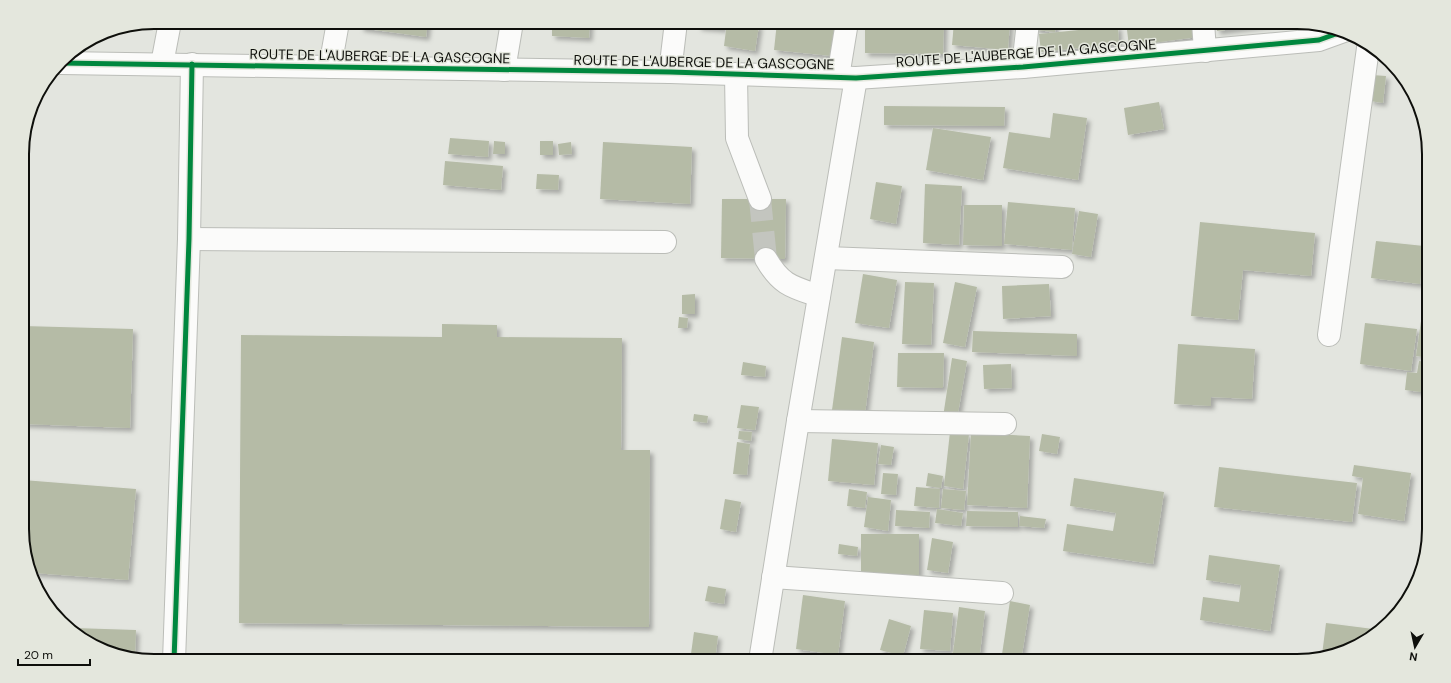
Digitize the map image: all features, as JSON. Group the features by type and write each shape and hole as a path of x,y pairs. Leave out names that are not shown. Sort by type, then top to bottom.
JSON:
{"street":[{"path":"162,64 169,29"},
{"path":"330,67 337,29"},
{"path":"504,70 511,29"},
{"path":"670,72 675,29"},
{"path":"761,654 798,421 826,258 847,78 847,29"},
{"path":"1023,67 1027,29"},
{"path":"1203,29 1205,51"},
{"name":"ROUTE DE L'AUBERGE DE LA GASCOGNE","path":"69,63 670,72 847,78 1023,67 1205,51 1322,34"},
{"path":"1329,335 1368,51"},
{"path":"174,654 189,239 192,64"},
{"path":"736,74 737,138 760,199"},
{"path":"189,239 665,242"},
{"path":"826,258 1062,267"},
{"path":"766,259 774,274 789,286 819,296"},
{"path":"798,421 1005,424"},
{"path":"773,577 1002,593"}],"building":[{"path":"367,29 427,29 426,37"},
{"path":"552,29 590,29 589,38 552,36"},
{"path":"726,29 758,29 755,51 724,46"},
{"path":"776,29 834,29 832,56 774,50"},
{"path":"865,29 944,29 943,54 865,53"},
{"path":"953,29 1010,29 1008,50 952,45"},
{"path":"1035,29 1055,29 1055,32"},
{"path":"1088,29 1118,29 1119,44 1041,52 1039,34"},
{"path":"1127,29 1197,29 1198,37 1129,46"},
{"path":"1217,29 1233,29 1217,31"},
{"path":"1372,75 1386,76 1383,103 1370,101"},
{"path":"1159,102 1164,129 1128,135 1124,108"},
{"path":"884,106 1005,107 1004,126 884,125"},
{"path":"1053,113 1087,118 1078,180 1003,168 1009,132 1050,138"},
{"path":"933,128 991,137 983,180 926,170"},
{"path":"450,138 489,141 488,157 448,154"},
{"path":"494,141 505,142 505,154 493,154"},
{"path":"540,141 553,141 553,155 540,155"},
{"path":"571,142 572,154 559,155 558,144"},
{"path":"603,142 692,147 690,204 600,199"},
{"path":"445,161 503,166 501,190 443,185"},
{"path":"537,174 559,175 558,190 536,189"},
{"path":"876,182 902,186 896,224 870,219"},
{"path":"925,184 962,186 959,245 923,243"},
{"path":"722,199 786,199 785,259 721,258"},
{"path":"1008,202 1075,208 1072,250 1004,244"},
{"path":"964,205 1002,205 1002,246 963,245"},
{"path":"1079,211 1098,214 1091,257 1072,254"},
{"path":"1200,222 1315,233 1311,276 1243,270 1238,320 1191,316"},
{"path":"1376,241 1422,246 1420,284 1371,278"},
{"path":"863,274 897,280 889,328 855,323"},
{"path":"905,282 934,283 931,345 902,344"},
{"path":"955,282 977,287 965,347 943,343"},
{"path":"1049,284 1051,316 1003,319 1002,286"},
{"path":"695,294 695,314 682,314 682,295"},
{"path":"1422,314 1422,357 1416,356"},
{"path":"679,317 688,318 687,328 678,328"},
{"path":"1365,323 1417,329 1411,371 1360,364"},
{"path":"442,324 497,325 497,337 622,338 621,450 650,450 649,627 239,623 241,335 442,337"},
{"path":"29,326 133,329 130,428 29,424"},
{"path":"973,331 1077,334 1077,356 972,352"},
{"path":"842,337 874,342 865,414 832,410"},
{"path":"1178,344 1255,349 1252,399 1211,397 1211,406 1174,404"},
{"path":"898,353 944,353 943,388 897,387"},
{"path":"952,358 967,361 957,419 943,417"},
{"path":"1419,361 1422,361 1422,392 1405,390 1407,372 1417,373"},
{"path":"743,362 766,366 765,377 741,375"},
{"path":"1011,364 1012,388 984,389 983,365"},
{"path":"741,405 759,407 755,430 737,428"},
{"path":"694,414 708,416 707,423 693,421"},
{"path":"739,431 752,432 751,441 738,439"},
{"path":"950,432 969,434 963,489 944,486"},
{"path":"971,433 1030,436 1027,508 967,505"},
{"path":"1042,434 1060,437 1057,454 1039,451"},
{"path":"832,439 878,443 874,485 828,481"},
{"path":"737,442 750,444 747,475 733,474"},
{"path":"881,445 894,447 891,465 878,464"},
{"path":"1354,465 1411,473 1404,521 1358,514 1363,478 1352,476"},
{"path":"1219,467 1357,483 1352,522 1214,507"},
{"path":"883,473 898,474 896,495 881,494"},
{"path":"928,473 943,476 941,488 926,486"},
{"path":"1074,478 1164,492 1153,564 1063,551 1067,524 1113,531 1116,513 1070,506"},
{"path":"29,480 136,489 128,580 38,573 33,561 30,545"},
{"path":"916,487 940,489 939,508 914,506"},
{"path":"849,489 867,492 865,508 847,506"},
{"path":"943,489 966,491 964,510 941,508"},
{"path":"868,497 891,500 888,531 864,527"},
{"path":"725,499 741,502 736,532 720,529"},
{"path":"937,509 963,513 961,526 935,523"},
{"path":"896,510 930,512 929,528 895,526"},
{"path":"967,511 1018,512 1018,527 966,526"},
{"path":"1020,516 1046,519 1044,528 1019,526"},
{"path":"861,534 919,534 919,575 861,574"},
{"path":"932,538 953,542 948,573 927,570"},
{"path":"839,544 858,547 857,556 838,554"},
{"path":"1209,555 1280,565 1270,631 1200,620 1203,597 1239,602 1241,585 1206,580"},
{"path":"708,586 726,589 724,604 705,601"},
{"path":"803,595 845,601 838,654 796,649"},
{"path":"1010,601 1030,605 1022,654 1002,654"},
{"path":"959,607 985,611 980,654 953,654"},
{"path":"924,610 953,613 950,651 920,649"},
{"path":"889,619 911,626 904,654 895,654 880,650"},
{"path":"1326,623 1372,629 1360,637 1345,644 1322,652"},
{"path":"78,628 136,630 135,653 122,650 106,644 91,637"},
{"path":"694,632 718,636 716,654 691,654"}],"tunnel":[{"path":"760,199 766,259"}],"cycle path":[{"path":"69,63 670,72 856,78 1023,67 1319,40 1333,35"},
{"path":"174,654 189,239 192,64"}]}
